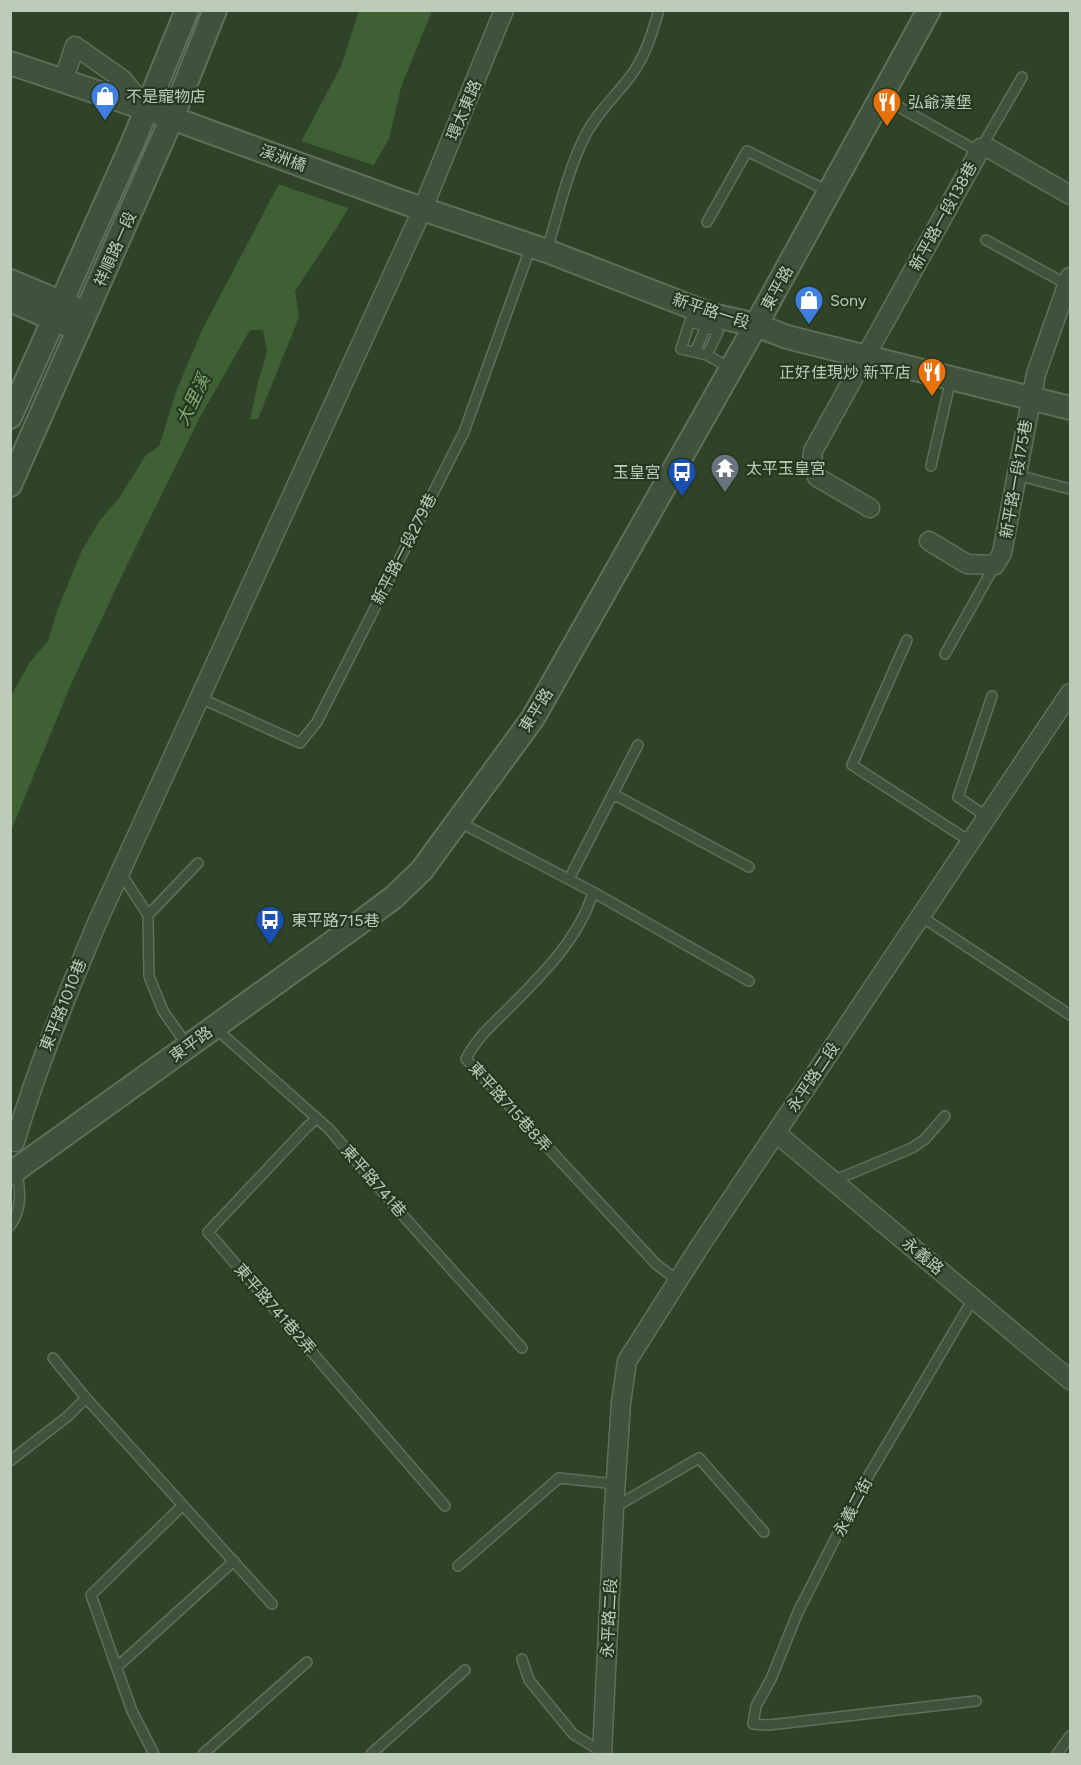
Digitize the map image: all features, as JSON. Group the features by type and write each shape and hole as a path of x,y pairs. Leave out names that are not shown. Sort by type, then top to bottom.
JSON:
{"street":[{"name":"祥順路一段","path":"10,417 147,109 187,10"},
{"name":"祥順路一段","path":"10,485 172,118 215,10"},
{"name":"環太東路","path":"201,698 423,208 504,10"},
{"name":"東平路","path":"14,1172 394,897 422,870 533,718 756,325 929,10"},
{"path":"63,81 75,46 122,79 147,109"},
{"name":"溪洲橋","path":"10,63 147,109 394,198"},
{"path":"981,148 990,149 1071,195"},
{"name":"新平路一段138巷","path":"870,508 817,477 812,463 813,451 981,148"},
{"name":"新平路一段","path":"394,198 539,249 712,315 756,325 787,337 1071,408"},
{"path":"10,281 58,311 82,322"},
{"name":"新平路一段175巷","path":"995,566 1005,541 1036,374 1069,281"},
{"path":"10,300 58,311"},
{"path":"929,541 967,564 995,566"},
{"name":"永平路二段","path":"602,1753 614,1508 621,1403 627,1361 776,1133 1071,693"},
{"name":"東平路1010巷","path":"15,1142 28,1096 57,1018 120,872 201,698"},
{"name":"永義路","path":"776,1133 1071,1380"}],"lane":[{"path":"539,249 585,136 601,110 633,73 644,54 659,10"},
{"name":"新平路一段138巷","path":"981,148 1022,77"},
{"path":"884,92 899,106 972,148 981,148"},
{"path":"707,222 747,151 830,192"},
{"path":"986,240 1069,281"},
{"name":"新平路一段279巷","path":"201,698 300,743 316,722 464,432 539,249"},
{"path":"707,355 718,332 690,321 681,349 707,355 731,369"},
{"path":"695,352 706,327"},
{"path":"931,466 951,378"},
{"path":"1017,475 1071,489"},
{"name":"新平路一段175巷","path":"945,654 995,566"},
{"path":"907,640 852,765 971,842"},
{"path":"987,817 958,797 992,696"},
{"path":"569,879 638,745"},
{"path":"613,794 749,867"},
{"path":"459,822 593,892 749,981"},
{"path":"148,915 198,863"},
{"path":"120,872 148,915 149,976 163,1011 187,1045"},
{"name":"東平路715巷8弄","path":"593,892 587,913 545,972 474,1043 466,1059 656,1264 678,1281"},
{"path":"922,917 1071,1015"},
{"name":"東平路741巷","path":"214,1027 329,1129 522,1348"},
{"path":"833,1181 912,1148 925,1139 945,1116"},
{"name":"東平路741巷2弄","path":"317,1118 208,1232 445,1506"},
{"path":"10,1226 19,1209 21,1197 14,1172"},
{"name":"永義二街","path":"973,1299 859,1492 798,1612 771,1679 756,1706 753,1724 769,1725 976,1701"},
{"path":"53,1358 86,1398 272,1604"},
{"path":"10,1461 68,1416 86,1398"},
{"path":"614,1508 699,1458 764,1532"},
{"path":"458,1566 559,1478 616,1484"},
{"path":"154,1755 132,1711 91,1595 183,1505"},
{"path":"118,1666 234,1561"},
{"name":"永平路二段","path":"522,1659 529,1680 573,1734 602,1753"},
{"path":"203,1755 307,1662"},
{"path":"371,1755 465,1670"},
{"path":"1056,1755 1071,1737"}],"water":[{"name":"大里溪","path":"359,11 432,11 401,87 389,139 336,229 295,291 299,317 258,419 250,419 267,352 263,330 250,330 200,417 71,684 11,831 11,696 30,662 48,641 57,611 82,550 100,520 119,498 146,455 159,446 177,389 202,330 341,66"}],"pier":[{"path":"298,140 376,166 351,209 275,183"}],"place":[{"name":"不是寵物店","path":"105,122"},
{"name":"弘爺漢堡","path":"887,128"},
{"name":"Sony","path":"809,326"},
{"name":"正好佳現炒 新平店","path":"932,398"},
{"name":"太平玉皇宮","path":"725,494"},
{"name":"玉皇宮","path":"682,498"},
{"name":"東平路715巷","path":"270,946"}]}
